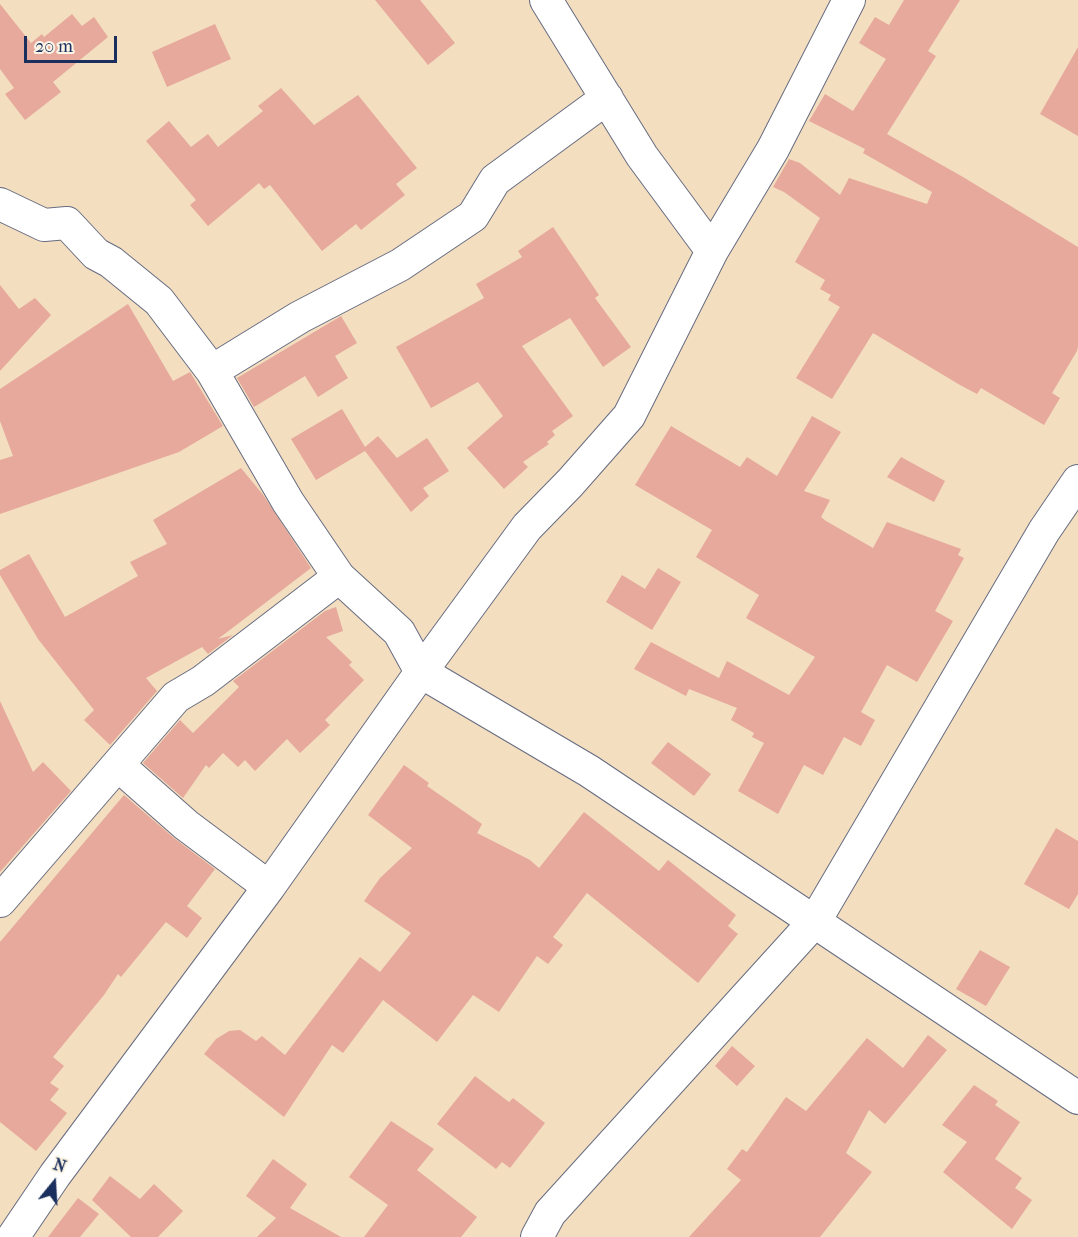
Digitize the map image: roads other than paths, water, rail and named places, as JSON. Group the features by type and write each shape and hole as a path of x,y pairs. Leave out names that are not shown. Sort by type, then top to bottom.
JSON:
{"street":[{"path":"546,0 642,156 712,251"},
{"path":"13,1237 55,1175 269,887 527,527 570,483 629,416 712,251 773,149 849,0"},
{"path":"212,371 300,317 400,265 473,216 495,180 607,98"},
{"path":"0,204 44,225 67,224 96,254 111,262 159,301 212,371 288,502 339,577 399,632 421,672 589,771 1078,1098"},
{"path":"537,1237 550,1213 815,921 1044,531 1078,482"},
{"path":"0,901 176,697 203,681 339,577"},
{"path":"118,765 186,825 269,887"}]}
